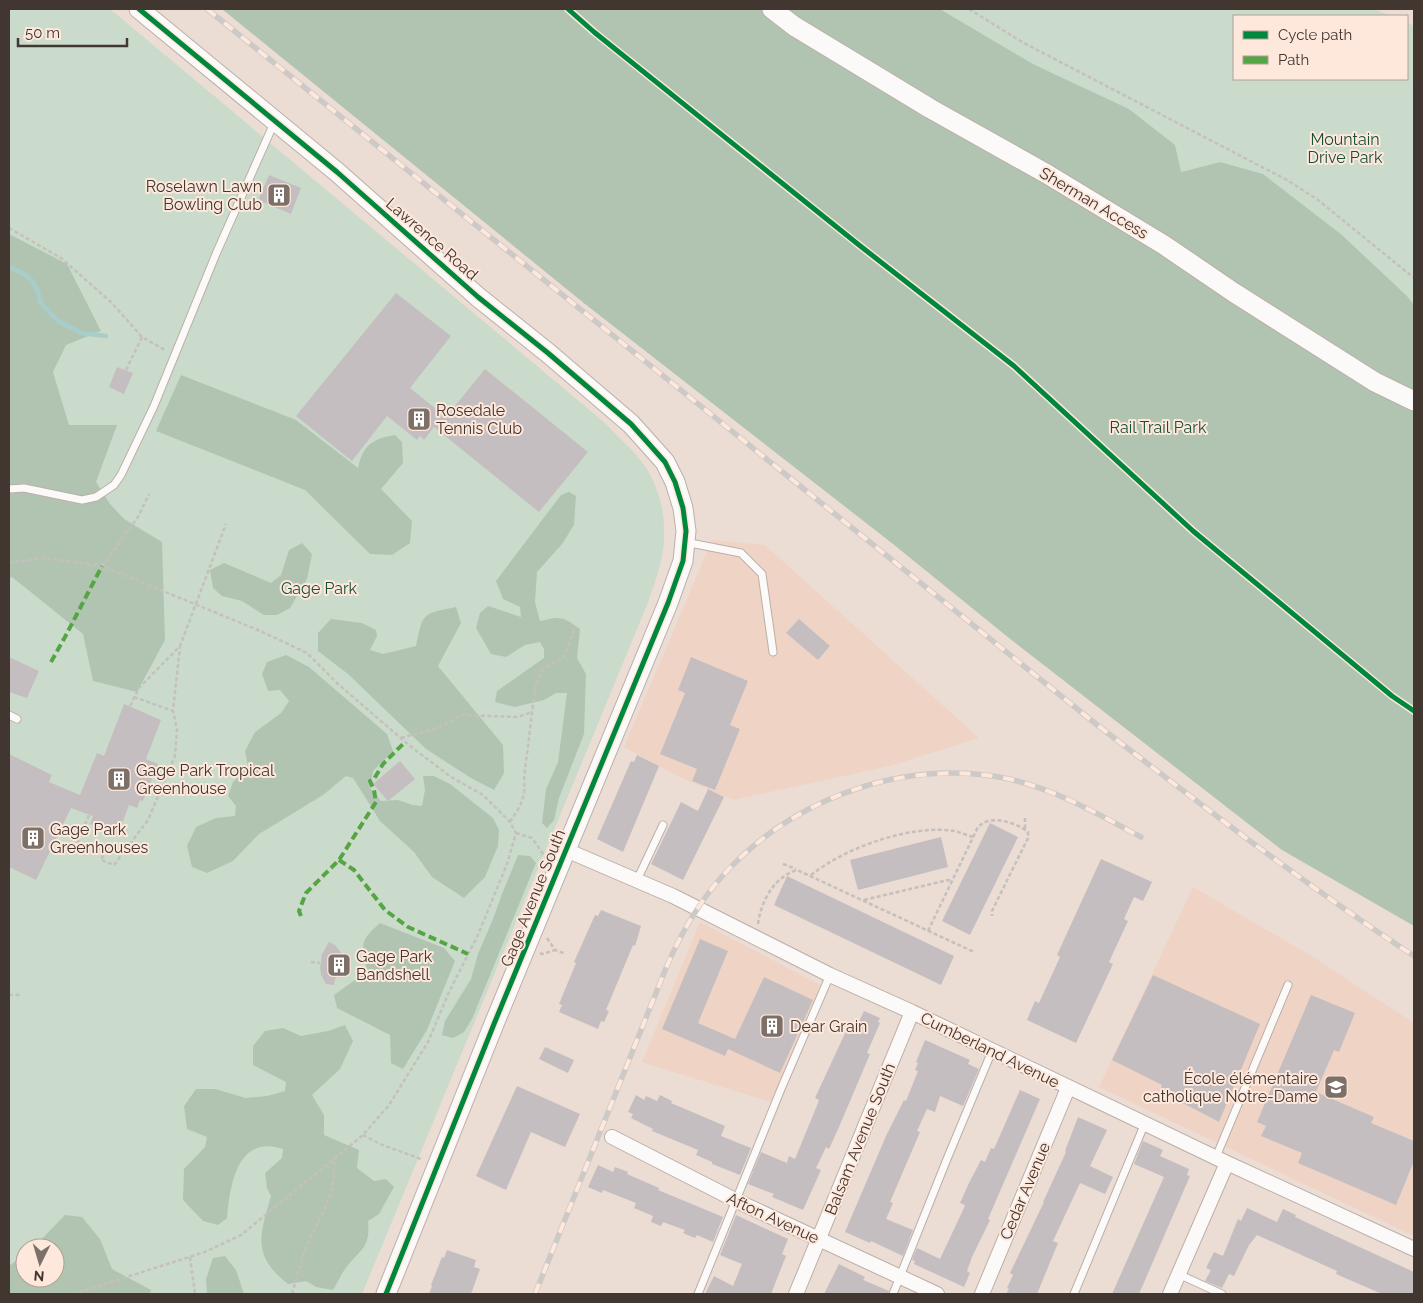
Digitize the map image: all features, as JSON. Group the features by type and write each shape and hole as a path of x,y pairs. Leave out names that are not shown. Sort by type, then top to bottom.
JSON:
{"street":[{"name":"Lawrence Road","path":"139,9 337,172 478,297 631,424 665,462 675,482 683,508"},
{"name":"Sherman Access","path":"772,9 794,26 898,90 1047,174 1164,245 1233,292 1367,377 1414,401"},
{"name":"Gage Avenue South","path":"386,1294 668,603 683,561 686,532 683,508"},
{"name":"Cumberland Avenue","path":"563,857 637,880 673,896 830,975 1414,1249"},
{"name":"Balsam Avenue South","path":"796,1294 912,1012"},
{"name":"Cedar Avenue","path":"982,1294 1068,1088"},
{"name":"Afton Avenue","path":"612,1137 737,1201 937,1294"},
{"path":"1170,1294 1221,1160"}],"lane":[{"path":"9,489 24,488 82,500 96,497 114,484 121,475 150,414 216,254 275,121"},
{"path":"685,542 741,553 762,574 773,652"},
{"path":"9,715 18,719"},
{"path":"637,880 664,824"},
{"path":"698,1294 781,1089 830,975"},
{"path":"1221,1160 1288,985"},
{"path":"893,1294 992,1051"},
{"path":"1074,1294 1145,1123"},
{"path":"1178,1274 1222,1294"}],"path":[{"path":"969,9 1022,42 1287,180 1318,200 1414,278"},
{"path":"9,228 61,258 112,303 142,337 175,355"},
{"path":"126,370 142,337"},
{"path":"102,566 138,516 149,494"},
{"path":"89,815 75,849 85,853 88,845 105,852 101,860 114,865 148,820 175,756 178,729 173,712 180,646 226,524"},
{"path":"9,563 43,558 102,566 258,630 307,653 338,684 401,738 451,777 482,795 510,822 516,834 507,864 477,937 428,1042 389,1105 363,1135 241,1235 205,1252 74,1294"},
{"path":"510,822 526,792 524,778 535,689 540,672 565,656 574,629"},
{"path":"130,706 139,688 180,646"},
{"path":"134,697 173,712"},
{"path":"401,738 438,728 462,715 518,717 532,712"},
{"path":"992,916 992,911 1028,838 1028,832 1025,829 1025,818"},
{"path":"928,931 979,825 991,820 1009,823 1025,829"},
{"path":"810,876 826,863 852,850 898,835 926,831 954,831 973,836"},
{"path":"516,834 532,838 546,858 563,857"},
{"path":"783,864 974,952"},
{"path":"756,937 759,913 773,886 783,876 797,870"},
{"path":"863,900 948,880 951,881"},
{"path":"533,931 548,938 555,950 566,954"},
{"path":"311,962 320,963"},
{"path":"9,989 9,994 22,995"},
{"path":"363,1135 380,1144 438,1165"},
{"path":"292,1294 308,1244 324,1214 332,1191 335,1171 334,1159"},
{"path":"190,1257 195,1294"}],"shaded area":[{"path":"712,540 765,545 979,738 890,766 733,800 677,776 624,747"},
{"path":"1193,887 1310,955 1414,1023 1414,1236 1099,1087"},
{"path":"700,922 824,987 774,1103 642,1062"}],"green space":[{"name":"Gage Park","path":"9,9 110,9 605,423 646,467 658,492 664,519 663,547 658,572 647,605 362,1294 9,1294"},
{"name":"Rail Trail Park","path":"222,9 940,9 1033,64 1129,109 1175,145 1181,172 1220,162 1263,174 1342,235 1407,296 1414,305 1414,926 1282,850 585,304"},
{"name":"Mountain Drive Park","path":"940,9 1373,9 1389,15 1233,15 1233,80 1408,80 1408,23 1414,26 1414,305 1407,296 1342,235 1220,162 1181,172 1129,109 1033,64"},
{"path":"9,234 67,264 101,331 66,345 53,372 69,425 117,425 96,482 110,504 124,519 162,542 165,640 137,692 93,681 83,634 12,577 9,578"},
{"path":"181,375 296,420 358,468 363,454 370,444 395,435 402,442 403,463 381,489 412,521 410,543 392,555 370,554 305,490 156,431"},
{"path":"569,492 576,496 574,525 562,544 537,572 535,602 540,621 561,618 580,629 577,658 586,674 584,734 559,798 554,820 547,828 542,823 546,789 558,762 567,693 556,693 544,700 515,707 495,702 497,691 544,658 544,649 540,642 525,645 506,657 491,654 476,628 480,613 488,606 521,617 520,607 503,599 496,581 561,495"},
{"path":"302,543 312,554 307,579 290,608 277,615 264,615 242,601 222,596 213,588 210,570 224,563 271,583 281,575 289,550"},
{"path":"456,607 461,623 438,666 503,745 504,773 494,790 471,778 426,749 348,674 318,651 318,633 331,619 362,623 376,630 377,636 370,650 383,654 416,646 420,627 426,616 436,611"},
{"path":"286,655 309,667 387,734 393,751 373,771 370,788 381,801 398,800 422,806 425,790 423,776 434,776 450,784 493,818 499,830 498,846 485,877 464,898 432,877 414,852 380,821 353,778 346,776 323,795 259,834 233,861 207,873 192,867 187,846 196,827 216,818 235,816 236,806 228,796 233,782 248,767 245,751 255,732 281,713 289,701 280,690 268,691 262,674 267,662"},
{"path":"518,855 530,856 536,863 472,1019 464,1032 453,1038 442,1035 445,1021 471,979 478,954"},
{"path":"380,923 444,948 455,961 427,1030 403,1069 391,1063 390,1035 337,1008 334,995 355,980 366,966 363,952 364,942"},
{"path":"345,1025 353,1041 340,1069 312,1095 324,1115 324,1135 359,1150 357,1168 374,1181 386,1179 394,1187 379,1214 368,1221 368,1238 366,1243 345,1269 333,1290 316,1287 306,1281 288,1284 268,1264 263,1254 262,1233 271,1196 267,1188 265,1173 282,1158 283,1149 268,1146 255,1149 246,1156 234,1178 227,1218 218,1225 203,1221 183,1200 184,1169 205,1147 207,1137 187,1129 184,1106 196,1089 215,1089 246,1098 267,1096 285,1091 286,1082 253,1065 253,1046 265,1031 283,1028 301,1036 328,1031"},
{"path":"65,1215 82,1217 100,1239 112,1269 151,1290 150,1294 9,1294 9,1266 15,1262 15,1288 65,1288 65,1238 43,1238"},
{"path":"225,1256 236,1270 244,1294 207,1294 206,1279 213,1258"}],"building":[{"name":"Roselawn Lawn Bowling Club","path":"269,175 301,188 291,214 258,200"},
{"path":"396,293 451,336 410,388 446,417 485,369 588,452 539,512 434,427 424,440 420,436 417,440 387,416 352,461 296,416"},
{"path":"117,367 133,373 124,394 109,387"},
{"path":"799,619 830,646 818,660 786,633"},
{"path":"9,657 39,671 27,698 9,692"},
{"path":"691,657 748,681 730,725 740,729 715,790 692,781 697,769 660,754 685,693 678,690"},
{"path":"124,704 161,720 146,759 158,764 143,801 140,800 137,808 129,805 118,835 90,824 93,816 71,808 36,880 9,867 9,754 52,775 49,782 80,795 97,753 104,756"},
{"path":"637,755 659,766 623,852 597,839 631,761 634,762"},
{"path":"400,761 415,779 388,801 373,784"},
{"path":"708,789 724,797 683,880 651,864 681,802 698,811"},
{"path":"990,823 1018,837 970,935 942,921"},
{"path":"941,837 948,867 858,890 850,860"},
{"path":"1101,859 1152,882 1143,901 1134,897 1124,919 1128,921 1109,962 1113,964 1076,1043 1027,1020 1035,1001 1039,1003 1060,957 1057,955"},
{"path":"787,876 954,956 941,985 774,905"},
{"path":"601,910 641,926 635,946 633,945 606,1010 609,1011 604,1022 601,1021 598,1029 559,1012 562,1005 559,1004 576,963 574,962 595,915 598,916"},
{"path":"700,939 728,951 698,1023 735,1039 764,977 813,1000 780,1073 728,1049 725,1056 662,1029"},
{"name":"Gage Park Bandshell","path":"329,942 335,945 351,965 335,979 334,985 326,984 321,975 320,968 322,954"},
{"path":"1153,975 1260,1024 1219,1122 1160,1091 1162,1085 1112,1060"},
{"path":"1311,995 1355,1013 1339,1052 1334,1050 1316,1092 1374,1117 1371,1123 1414,1141 1414,1161 1396,1205 1298,1163 1302,1153 1261,1136 1266,1126 1257,1122"},
{"path":"864,1011 880,1018 878,1022 880,1023 867,1053 870,1054 839,1127 829,1149 826,1147 816,1168 821,1170 803,1210 772,1197 774,1194 748,1184 761,1152 787,1163 789,1156 795,1159 819,1100 815,1098 847,1029 854,1032"},
{"path":"925,1040 970,1060 968,1064 979,1069 963,1106 940,1096 935,1112 927,1109 917,1131 920,1132 890,1202 893,1203 886,1219 913,1230 903,1256 871,1241 870,1243 845,1232 886,1136 904,1100 906,1101 918,1071 915,1070 918,1063 916,1062"},
{"path":"545,1047 574,1060 568,1073 539,1059"},
{"path":"517,1086 580,1114 565,1147 531,1132 506,1190 476,1176"},
{"path":"1020,1090 1040,1099 988,1219 990,1220 972,1257 967,1271 970,1273 964,1287 914,1264 915,1261 912,1260 917,1248 940,1259 964,1208 965,1205 960,1203 969,1183 981,1160 985,1162 991,1148 994,1149"},
{"path":"636,1095 644,1100 646,1096 657,1101 660,1095 672,1101 671,1103 725,1126 721,1136 751,1148 740,1175 712,1164 712,1162 696,1155 698,1150 652,1131 653,1129 631,1118 633,1114 628,1112"},
{"path":"1078,1117 1107,1130 1090,1166 1113,1177 1105,1194 1080,1183 1053,1241 1058,1243 1037,1294 1006,1294 1013,1275 1010,1273 1066,1152"},
{"path":"1143,1141 1163,1150 1160,1156 1189,1169 1187,1175 1190,1176 1139,1294 1112,1294 1164,1177 1134,1164"},
{"path":"598,1165 613,1172 615,1167 628,1172 627,1174 659,1188 658,1190 723,1217 713,1242 697,1235 695,1238 683,1233 685,1230 663,1222 661,1226 651,1222 653,1216 634,1208 636,1203 603,1190 602,1193 588,1187"},
{"path":"1247,1208 1277,1222 1283,1209 1296,1215 1295,1217 1414,1272 1414,1294 1382,1294 1336,1274 1337,1271 1257,1235 1249,1245 1234,1276 1229,1274 1222,1288 1205,1281 1211,1270 1206,1268 1214,1252 1223,1256 1238,1219 1241,1221"},
{"path":"736,1215 788,1239 782,1254 786,1256 771,1294 705,1294 714,1276 733,1286 742,1264 720,1255"},
{"path":"447,1250 476,1260 474,1267 480,1269 471,1294 429,1294 442,1257 444,1258"},
{"path":"839,1264 865,1277 863,1280 889,1291 888,1294 824,1294"}],"waterway":[{"path":"9,267 24,274 32,281 38,291 40,302 58,321 81,333 106,336"}],"railway":[{"path":"207,9 1096,724 1292,872 1414,956"},
{"path":"535,1294 678,942 708,894 726,872 754,845 786,822 820,804 856,789 893,779 932,774 970,774 1009,779 1044,789 1141,837"}],"marked path":[{"path":"51,662 102,566"},
{"path":"301,916 299,911 306,893 339,860 376,802 370,781 374,779 383,764 405,742"},
{"path":"339,860 354,870 385,910 408,927 468,954"}],"cycle path":[{"path":"139,9 337,172 478,297 548,353 631,424 665,462 675,482 683,508 686,531 683,561 668,603 494,1024 386,1294"},
{"path":"568,9 859,245 1014,366 1193,531 1392,696 1414,711"}],"place":[{"name":"Roselawn Lawn Bowling Club","path":"279,195"},
{"name":"Rosedale Tennis Club","path":"419,419"},
{"name":"Gage Park Tropical Greenhouse","path":"119,779"},
{"name":"Gage Park Greenhouses","path":"33,838"},
{"name":"Gage Park Bandshell","path":"339,965"},
{"name":"Dear Grain","path":"772,1026"},
{"name":"École élémentaire catholique Notre-Dame","path":"1336,1087"}]}
